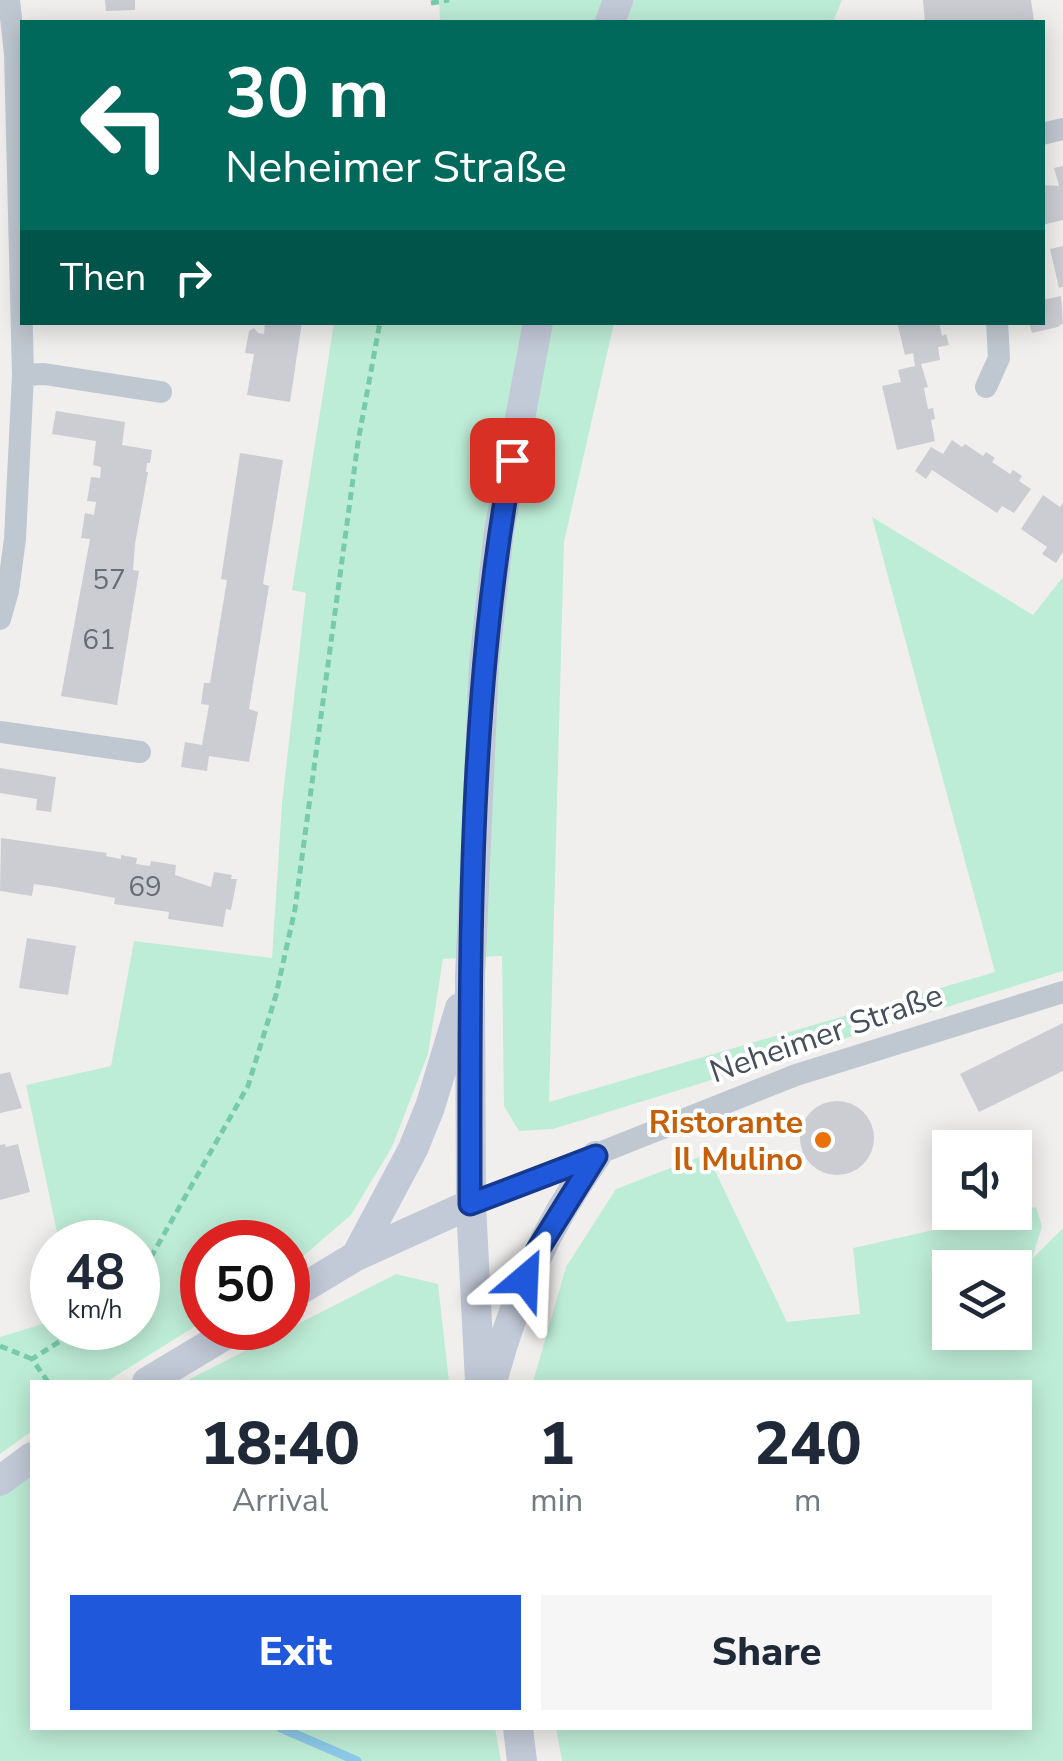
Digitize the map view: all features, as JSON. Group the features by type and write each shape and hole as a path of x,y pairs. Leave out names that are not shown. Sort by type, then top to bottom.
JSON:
{"main road":[{"path":"480,1380 470,1204 470,976 484,664 499,531 537,325"},
{"path":"356,1256 419,1135 470,976"},
{"path":"493,1380 513,1311 537,1251 596,1156"},
{"name":"Neheimer Straße","path":"310,1284 356,1256 470,1204"},
{"path":"149,1380 201,1350"},
{"path":"0,1481 30,1459"},
{"path":"518,1730 522,1761"}],"street":[{"path":"8,0 19,54 8,101 20,320"},
{"path":"0,619 15,540 23,375 20,325"},
{"path":"986,387 998,358 997,325"},
{"path":"23,375 44,374 162,392"},
{"path":"0,732 140,752"},
{"name":"Neheimer Straße","path":"470,1204 796,1075 1063,992"}],"path":[{"path":"431,4 449,0"},
{"path":"160,1241 248,1086 276,995 295,909 358,442 379,325"},
{"path":"0,1346 32,1359 47,1380"},
{"path":"32,1359 46,1350"}],"green space":[{"path":"439,0 842,0 834,20 440,20"},
{"path":"334,325 614,325 564,542 549,1102 995,972 872,517 1033,615 1063,577 1063,971 553,1129 519,1131 504,1106 502,956 443,959 428,1054 392,1147 351,1215 310,1250 310,1220 180,1220 180,1336 160,1348 160,1220 54,1220 26,1085 111,1066 134,941 272,958 282,803 306,593 292,590"},
{"path":"707,1154 787,1322 860,1314 853,1248 933,1230 1032,1230 1032,1208 1036,1207 1042,1226 1032,1259 1063,1228 1063,1761 562,1761 556,1730 1032,1730 1032,1380 534,1380 566,1267 616,1189"},
{"path":"396,1274 438,1284 449,1380 188,1380 247,1350 310,1350 310,1318"},
{"path":"30,1328 30,1350 157,1350 109,1380 30,1380 30,1432 0,1454 0,1337"},
{"path":"30,1472 30,1730 495,1730 501,1761 0,1761 0,1495"}],"building":[{"path":"105,0 135,0 135,10 106,11"},
{"path":"923,0 1031,0 1034,20 925,20"},
{"path":"1063,166 1063,220 1045,224 1045,185 1059,186 1054,168"},
{"path":"1063,246 1063,287 1059,288 1050,249"},
{"path":"1061,296 1063,323 1032,333 1030,325 1045,325 1045,299"},
{"path":"265,325 302,325 290,402 247,395 254,354 245,353 249,331 254,328 264,334"},
{"path":"898,325 940,325 942,336 946,334 949,345 938,347 940,360 921,364 928,387 924,388 928,409 933,408 935,419 931,420 935,441 897,450 882,386 901,382 898,370 915,366 913,353 905,355"},
{"path":"56,411 125,422 122,445 152,450 135,544 133,570 139,571 117,705 61,696 90,539 81,538 85,513 94,515 96,502 87,501 91,477 100,478 101,467 93,465 96,441 52,434"},
{"path":"952,440 983,456 986,452 995,458 992,462 1010,474 1013,470 1022,476 1019,481 1031,489 1014,513 1002,506 997,513 932,470 926,479 915,471 931,447 943,454"},
{"path":"240,453 283,460 263,584 269,586 249,709 258,712 249,762 209,756 207,771 181,767 185,742 202,745 209,705 201,704 204,683 210,683 227,580 221,579"},
{"path":"1043,495 1060,507 1063,503 1063,552 1056,563 1042,554 1047,547 1021,529"},
{"path":"0,768 56,777 51,812 36,810 37,799 0,793"},
{"path":"1,838 107,853 106,856 121,859 121,855 137,858 136,864 150,866 151,861 176,865 175,875 211,887 214,872 232,875 231,879 237,879 231,910 226,909 223,927 168,919 169,912 114,904 115,898 55,887 34,884 32,896 0,891"},
{"path":"27,938 76,946 68,995 19,988"},
{"path":"1063,1023 1063,1071 979,1112 960,1074"},
{"path":"10,1072 22,1108 0,1113 0,1074"},
{"path":"837,1101 863,1112 874,1138 863,1164 837,1175 811,1164 800,1138 811,1112"},
{"path":"18,1144 30,1192 0,1200 0,1145"}],"waterway":[{"path":"286,1730 357,1761"}],"place":[{"name":"Ristorante Il Mulino","path":"823,1140"}],"route":[{"path":"512,460 499,531 484,664 470,976 470,1204 596,1156 537,1251 525,1279"}]}
